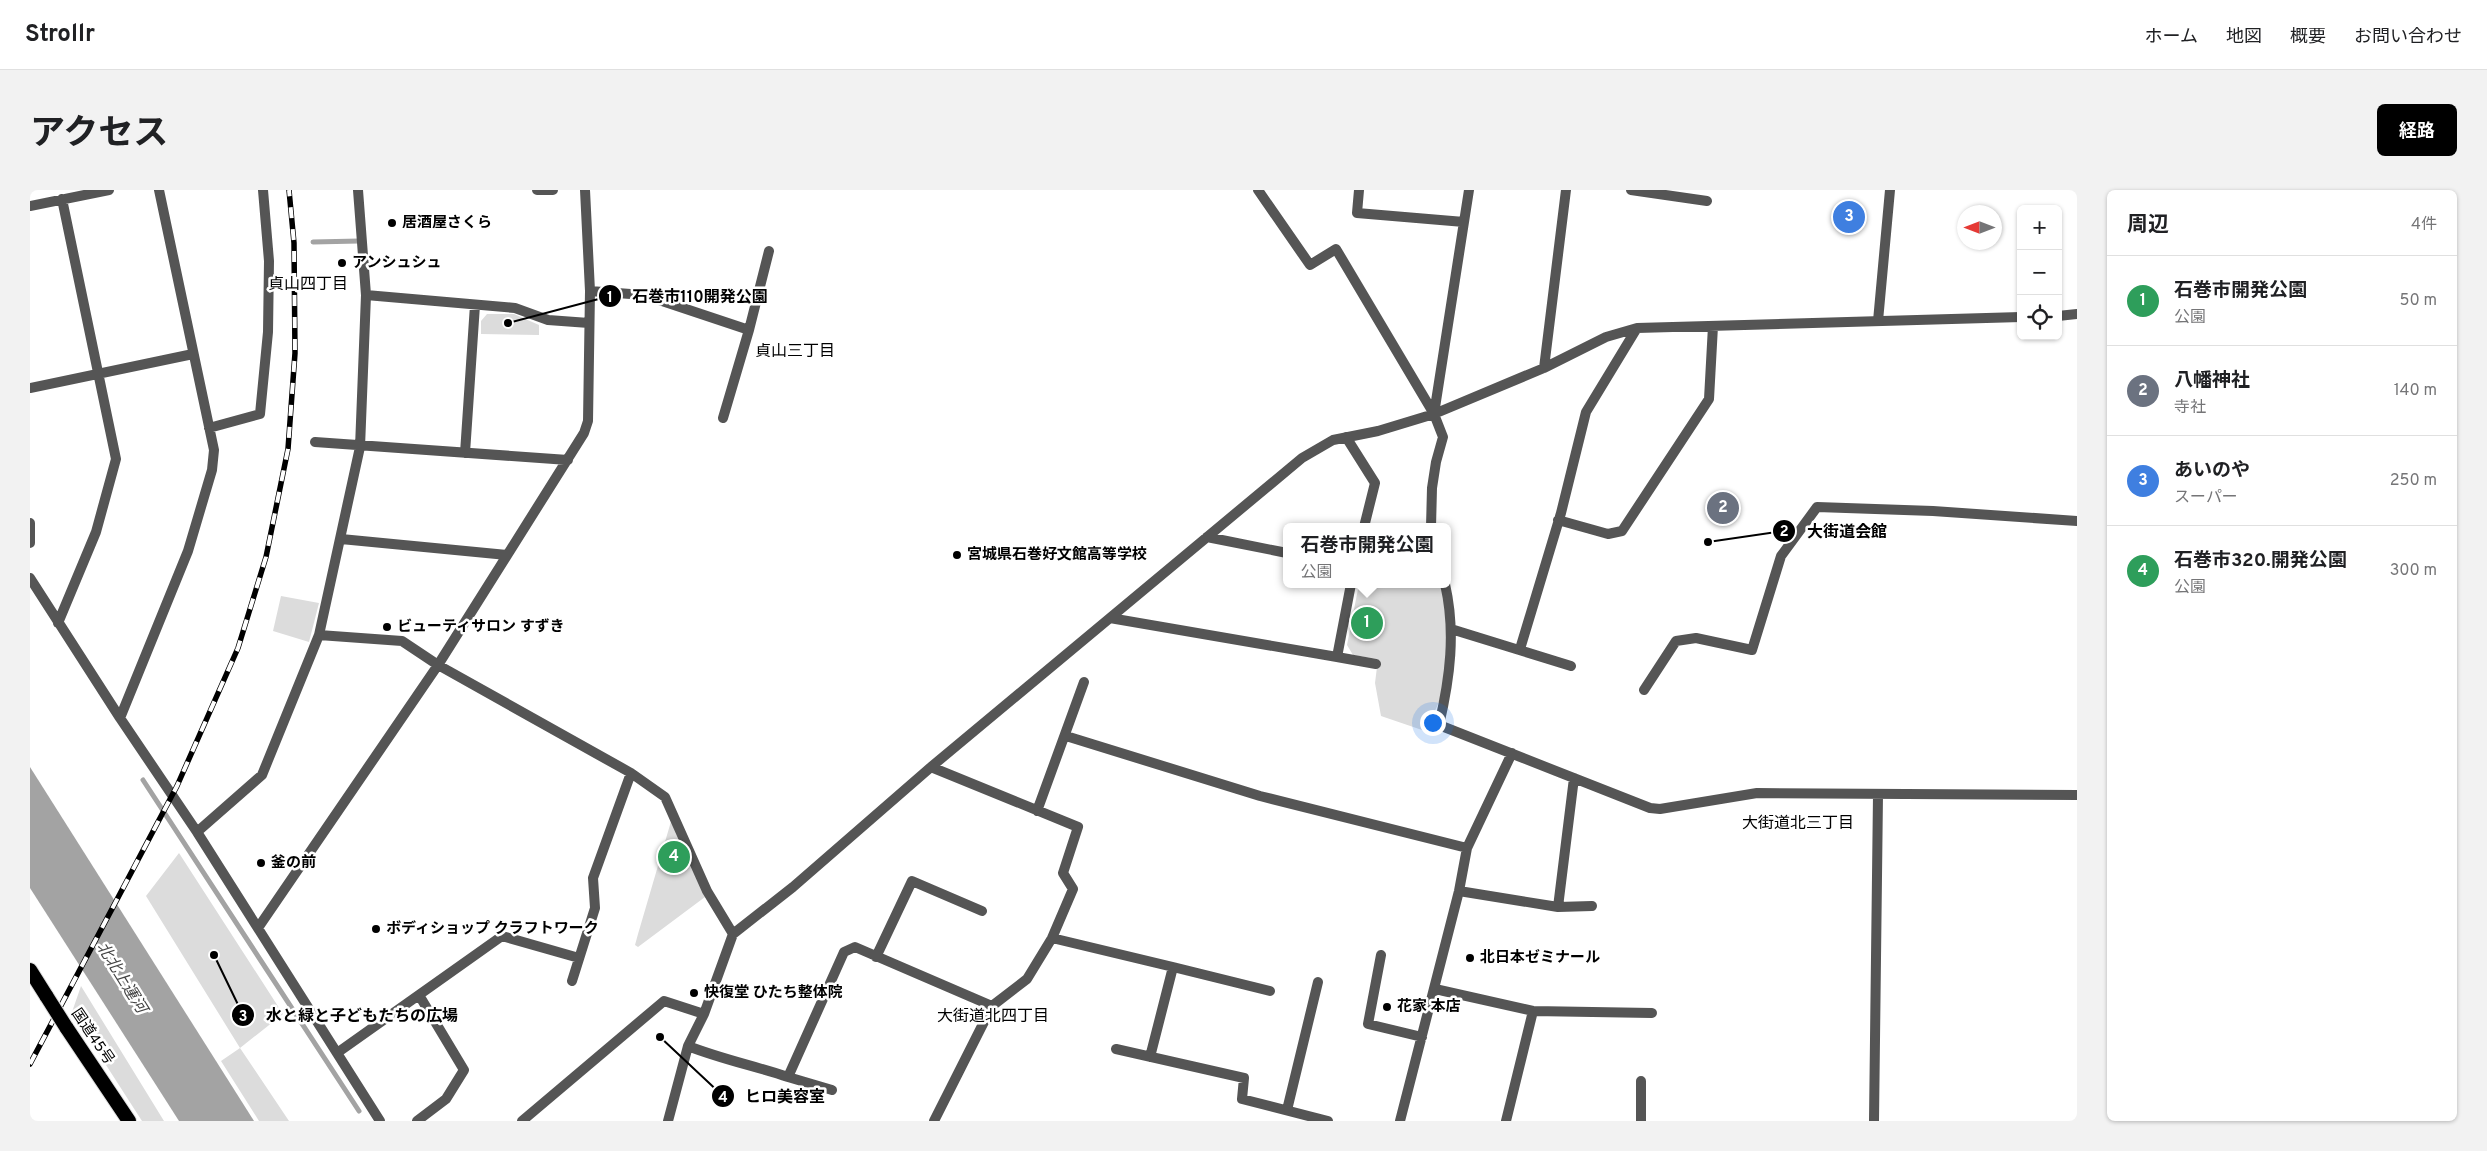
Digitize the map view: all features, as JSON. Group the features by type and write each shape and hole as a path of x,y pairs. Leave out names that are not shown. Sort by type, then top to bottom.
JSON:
{"highway":[{"name":"国道45号","path":"30,970 128,1121"}],"street":[{"path":"30,206 108,190"},
{"path":"120,718 188,551 212,470 214,450 159,190"},
{"path":"209,428 260,414 268,332 269,270 263,190"},
{"path":"197,832 262,775 319,635 360,447 366,295 358,190"},
{"path":"537,190 553,190"},
{"path":"258,928 438,665 584,433 588,421 590,291 585,190"},
{"path":"1258,190 1310,265 1336,249 1434,414 1443,437 1436,462 1432,488 1432,523"},
{"path":"1359,190 1357,213 1464,222"},
{"path":"1434,414 1469,190"},
{"path":"1544,368 1566,190"},
{"path":"1631,190 1707,201"},
{"path":"1878,321 1890,190"},
{"path":"58,623 96,532 116,459 62,200"},
{"path":"723,418 749,330 768,251"},
{"path":"590,291 644,295 749,330"},
{"path":"366,295 515,308 548,320 589,323"},
{"path":"465,453 475,305"},
{"path":"2062,316 2077,314"},
{"path":"668,1121 688,1046 704,1014 734,934 793,887 931,767 1302,458 1333,440 1378,431 1434,414 1544,368 1606,337 1637,328 2017,317"},
{"path":"1558,520 1608,534 1622,531 1709,398 1713,326"},
{"path":"1520,649 1558,520 1586,412 1637,328"},
{"path":"30,388 193,354"},
{"path":"1346,437 1375,483 1365,523"},
{"path":"315,442 360,447 568,460"},
{"path":"1644,690 1676,641 1696,638 1752,650 1781,556 1817,507 1933,511 2077,520"},
{"path":"30,523 30,543"},
{"path":"1207,537 1283,552"},
{"path":"341,539 508,555"},
{"path":"30,578 120,718 197,832 380,1121"},
{"path":"1337,658 1350,588"},
{"path":"1446,588 1451,612 1451,629 1447,688 1439,725 1650,808 1660,809 1757,793 1878,795 2077,794"},
{"path":"1110,618 1376,664"},
{"path":"1451,629 1571,666"},
{"path":"319,635 402,641 438,665 631,773 665,796 707,891 734,934"},
{"path":"1037,811 1066,736 1084,682"},
{"path":"1066,736 1260,796 1467,848"},
{"path":"1400,1121 1460,891 1467,848 1512,753"},
{"path":"931,767 1078,827 1063,873 1073,889 1052,938 1027,979 992,1006 934,1121"},
{"path":"572,981 595,908 593,878 631,773"},
{"path":"1558,907 1574,778"},
{"path":"1874,1121 1878,795"},
{"path":"876,957 912,881 982,911"},
{"path":"1460,891 1558,907 1592,906"},
{"path":"337,1053 502,936 579,958"},
{"path":"1052,938 1270,991"},
{"path":"788,1077 844,952 854,947 992,1006"},
{"path":"1381,955 1368,1024 1422,1037"},
{"path":"1150,1057 1173,967"},
{"path":"1287,1110 1318,982"},
{"path":"1435,989 1533,1011 1652,1013"},
{"path":"416,1121 446,1099 464,1070 419,995"},
{"path":"522,1121 664,1001 704,1014"},
{"path":"1506,1121 1533,1011"},
{"path":"688,1046 718,1058 744,1063 832,1090"},
{"path":"1116,1049 1244,1078 1242,1099 1328,1121"},
{"path":"1641,1081 1641,1121"}],"shaded area":[{"path":"487,314 514,314 539,325 539,335 481,334 481,321"},
{"path":"1358,588 1442,588 1448,638 1447,665 1441,697 1425,731 1381,716 1375,683 1378,659 1353,655 1347,645"},
{"path":"281,596 319,603 309,642 273,631"},
{"path":"672,818 705,897 638,947 635,945"},
{"path":"179,853 283,1014 240,1048 146,896"},
{"path":"81,986 164,1121 142,1121 72,1012"},
{"path":"240,1048 289,1121 259,1121 221,1061"}],"water":[{"name":"北北上運河","path":"30,767 254,1121 179,1121 30,888"}],"waterway":[{"path":"313,242 359,241"},
{"path":"143,780 359,1111"}],"railway":[{"path":"30,1064 177,786 238,648 266,557 288,449 295,353 294,243 289,190"}],"place":[{"name":"あいのや","path":"1849,217"},
{"name":"居酒屋さくら","path":"392,223"},
{"name":"アンシュシュ","path":"342,263"},
{"name":"石巻市110開発公園","path":"508,323"},
{"name":"八幡神社","path":"1723,508"},
{"name":"大街道会館","path":"1708,542"},
{"name":"宮城県石巻好文館高等学校","path":"957,555"},
{"name":"石巻市開発公園","path":"1367,623"},
{"name":"ビューティサロン すずき","path":"387,627"},
{"name":"石巻市320.開発公園","path":"674,857"},
{"name":"釜の前","path":"261,863"},
{"name":"ボディショップ クラフトワーク","path":"376,929"},
{"name":"水と緑と子どもたちの広場","path":"214,955"},
{"name":"北日本ゼミナール","path":"1470,958"},
{"name":"快復堂 ひたち整体院","path":"694,993"},
{"name":"花家 本店","path":"1387,1007"},
{"name":"ヒロ美容室","path":"660,1037"}],"district":[{"name":"貞山四丁目","path":"308,285"},
{"name":"貞山三丁目","path":"795,352"},
{"name":"大街道北三丁目","path":"1798,824"},
{"name":"大街道北四丁目","path":"993,1017"}]}
